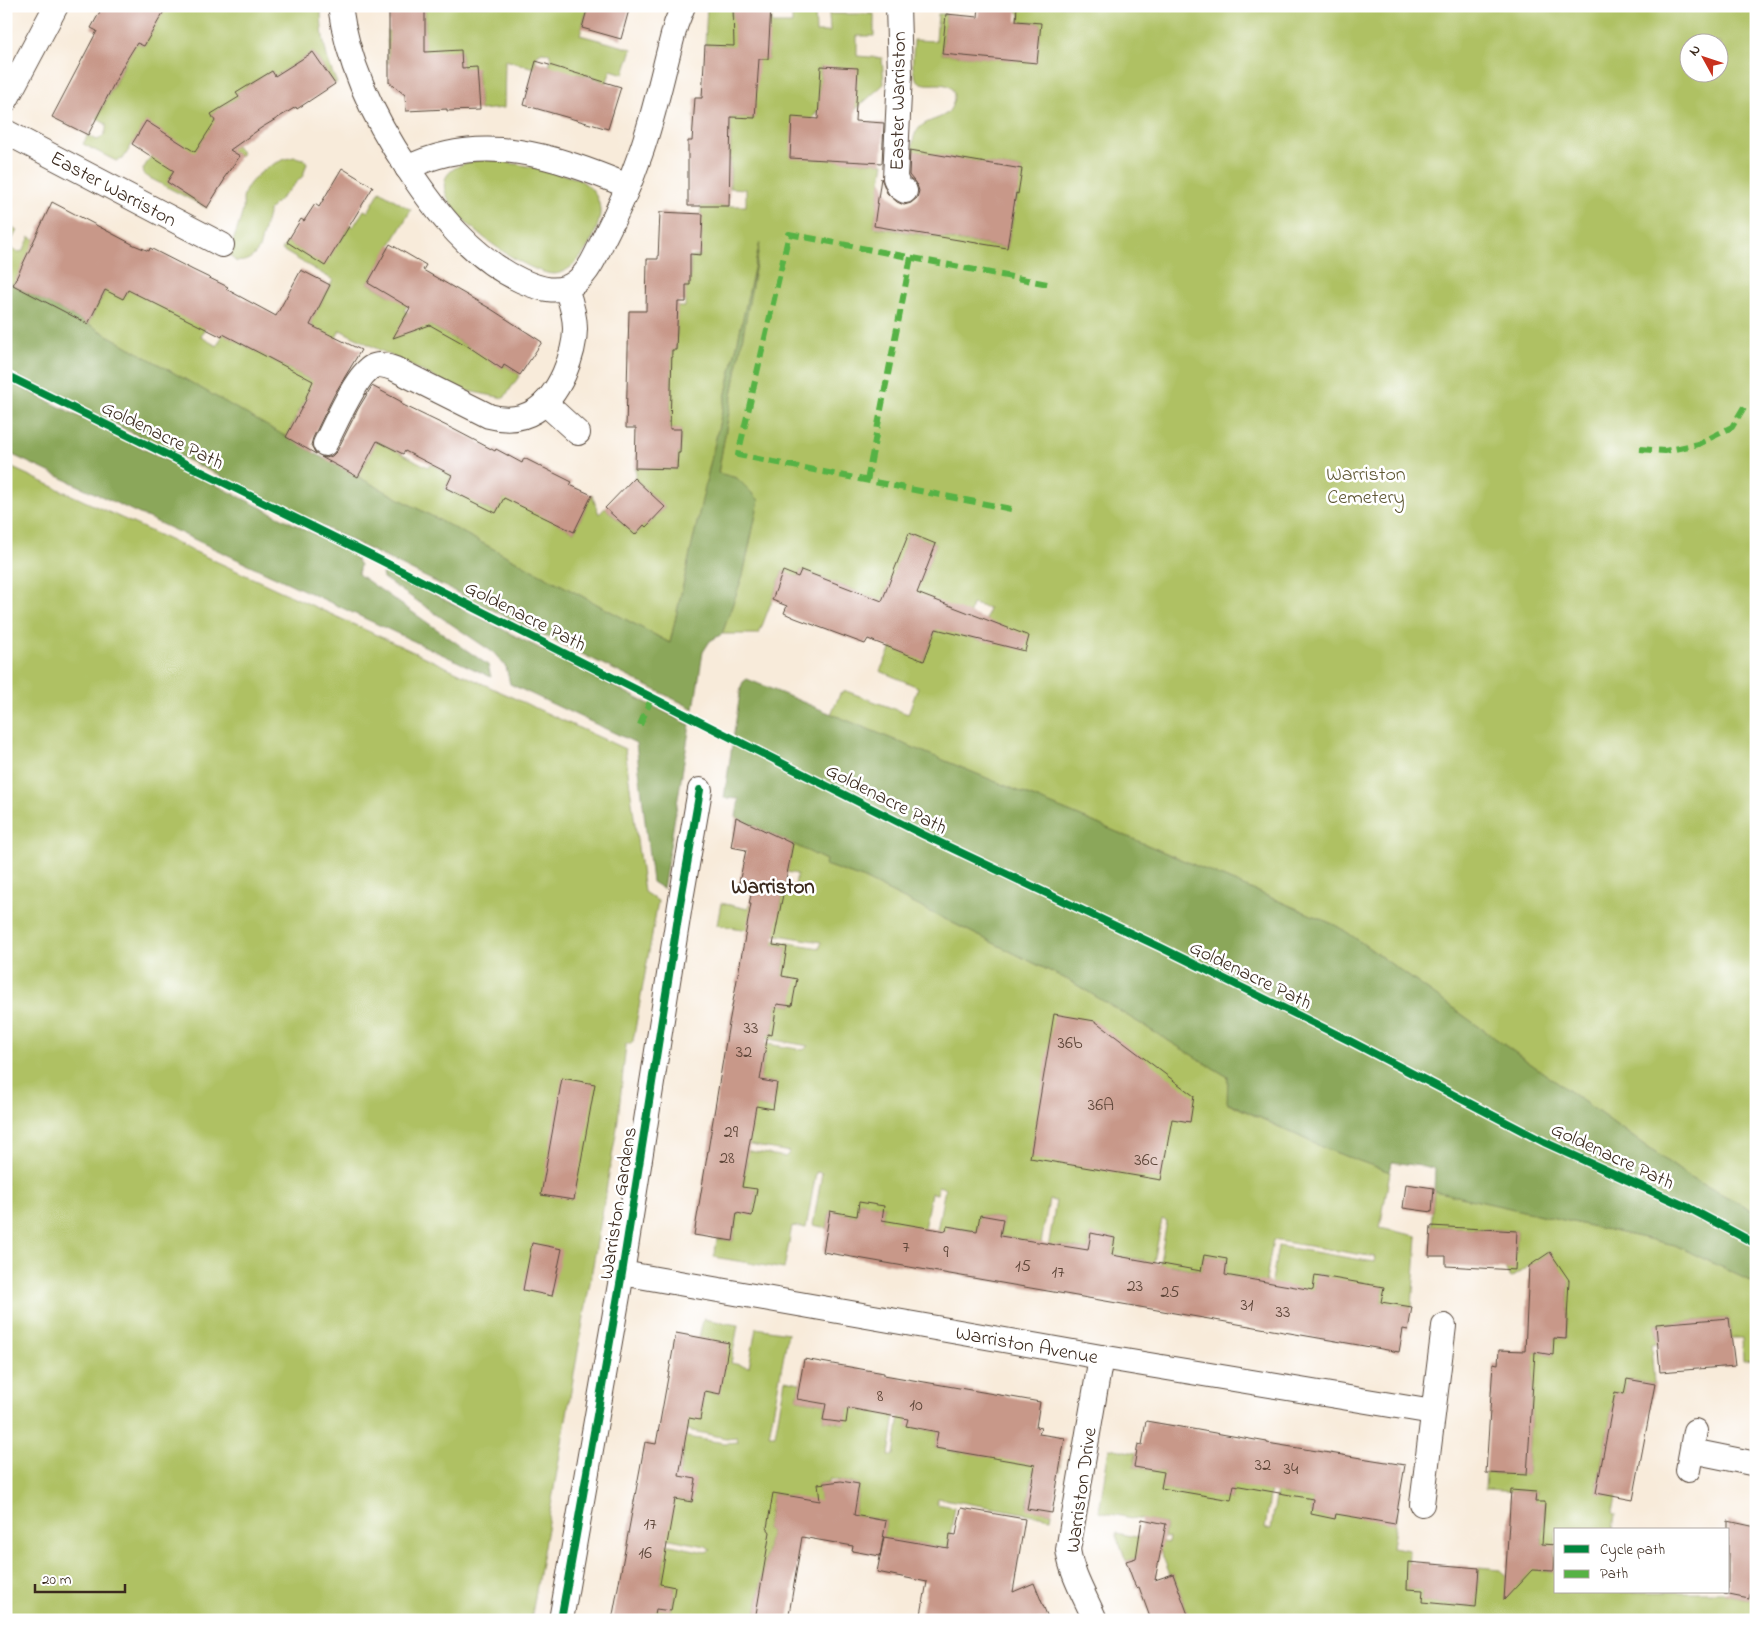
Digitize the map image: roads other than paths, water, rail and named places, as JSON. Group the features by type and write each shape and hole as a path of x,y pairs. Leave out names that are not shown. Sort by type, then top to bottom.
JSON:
{"street":[{"path":"6,100 56,6"},
{"path":"340,6 348,47 366,98 376,119 427,198 464,240 503,271 532,285 556,290 566,288 577,282 588,268 608,232 641,154 676,24 683,6"},
{"name":"Easter Warriston","path":"898,6 900,74 894,178 897,185 905,191"},
{"name":"Easter Warriston","path":"6,132 222,245"},
{"path":"407,168 435,156 449,153 478,149 508,150 527,152 628,186"},
{"path":"325,444 362,375 372,366 377,365 395,368 480,412 496,418 514,418 535,412 555,391 569,361 573,346 574,316 572,303 566,288"},
{"path":"545,403 578,434"},
{"name":"Warriston Gardens","path":"561,1620 622,1273 700,790"},
{"name":"Warriston Avenue","path":"622,1273 1101,1357 1433,1412"},
{"path":"1422,1504 1444,1326"},
{"name":"Warriston Drive","path":"1095,1620 1070,1565 1068,1550 1101,1357"},
{"path":"1692,1451 1756,1464"}],"district":[{"name":"Warriston","path":"773,886"}],"park label":[{"name":"Warriston Cemetery","path":"1366,484"}]}
